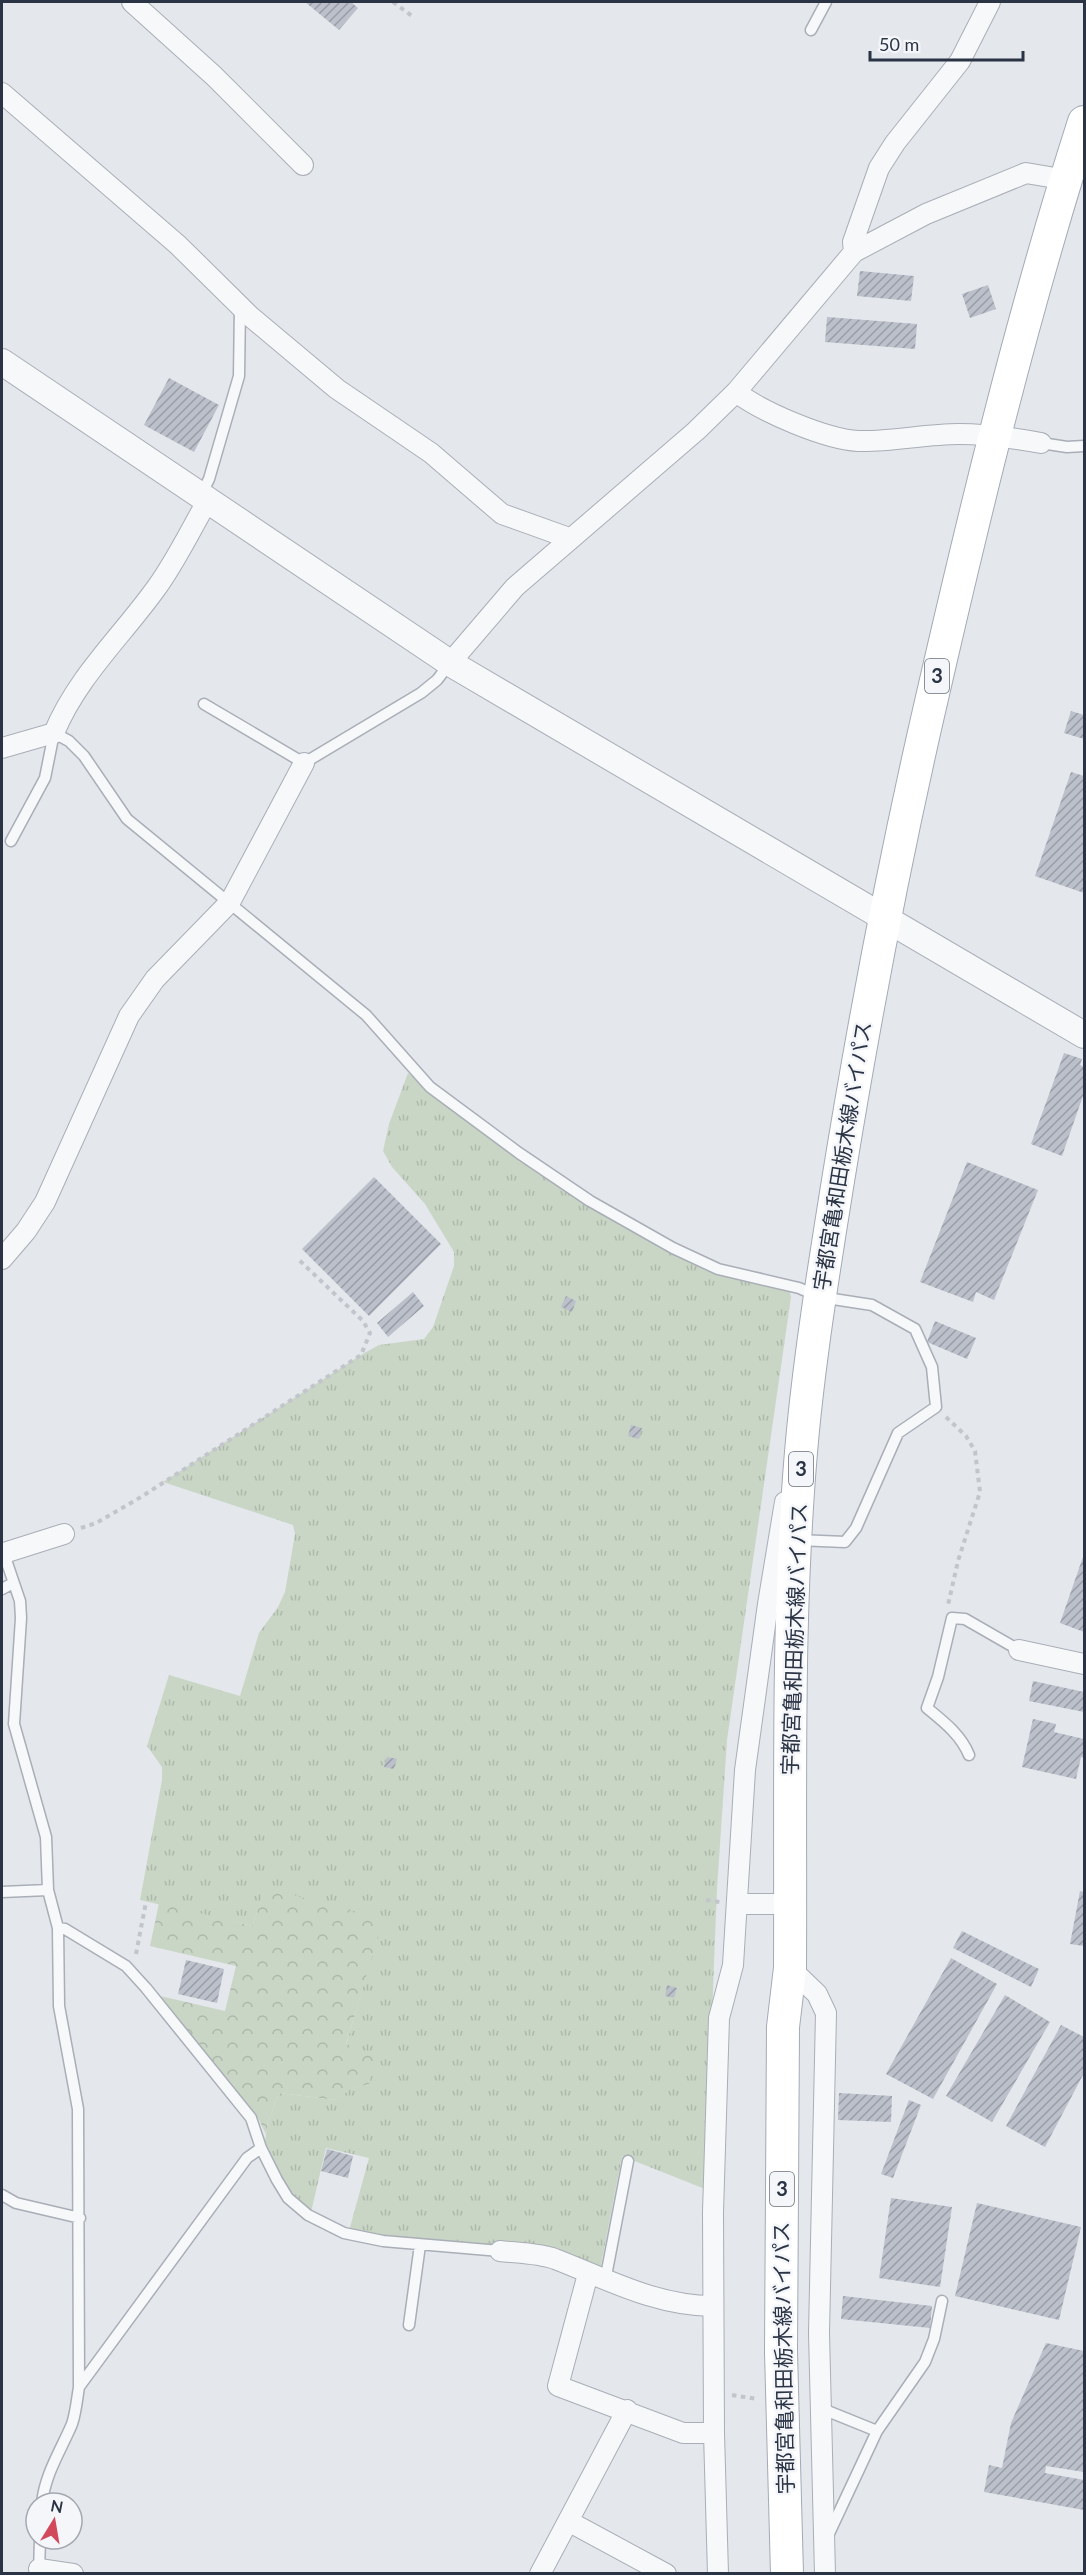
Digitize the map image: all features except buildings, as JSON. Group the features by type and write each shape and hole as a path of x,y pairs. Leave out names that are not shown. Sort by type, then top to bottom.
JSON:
{"main road":[{"name":"宇都宮亀和田栃木線バイパス","path":"787,2574 781,2352 783,2027 790,1968 796,1540 803,1431 820,1297 883,918 950,618 995,435 1076,186 1083,133"}],"street":[{"path":"132,2 214,76 303,165"},
{"path":"854,252 853,242 879,168 895,143 960,62 990,2"},
{"path":"2,93 178,245 240,306 337,389 431,453 502,514 569,538"},
{"path":"450,663 515,587 569,538 696,431 736,392 854,252 926,214 1026,173 1076,186"},
{"path":"2,362 450,663 1084,1035"},
{"path":"736,392 754,406 824,433 857,441 959,434 995,435 1041,442"},
{"path":"2,748 54,733 71,696 156,588 187,540 204,497"},
{"path":"2,1259 26,1231 45,1202 129,1016 155,979 230,902 304,763"},
{"path":"718,2574 712,2212 719,2018 733,1965 745,1770 768,1604 778,1535 803,1431"},
{"path":"3,1549 64,1534"},
{"path":"1019,1650 1084,1664"},
{"path":"736,1904 791,1904"},
{"path":"790,1968 817,1994 826,2013 819,2278 825,2574"},
{"path":"500,2251 552,2258 597,2278 683,2306 713,2306"},
{"path":"597,2278 558,2386 627,2410 683,2433 714,2433"},
{"path":"540,2574 627,2410"},
{"path":"568,2521 666,2574"},
{"path":"39,2571 73,2574"}],"lane":[{"path":"811,30 826,2"},
{"path":"204,497 239,376 240,306"},
{"path":"1041,442 1067,447 1084,446"},
{"path":"204,704 304,763 421,693 437,680 450,663"},
{"path":"11,841 45,778 54,733 69,741 84,756 127,819 366,1015 430,1087 545,1171 633,1227 718,1269 799,1288 820,1297 872,1305 915,1329 932,1367 936,1407 898,1433 856,1528 845,1542 796,1540"},
{"path":"3,1549 20,1602 14,1724 46,1837 48,1890 58,1928 59,2006 78,2109 80,2218 76,2295 79,2387 72,2424 58,2449 43,2491"},
{"path":"2,1589 13,1583"},
{"path":"969,1755 965,1745 950,1726 927,1708 938,1677 952,1618 965,1619 1019,1650"},
{"path":"2,1892 48,1890"},
{"path":"58,1928 65,1929 130,1970 251,2118 261,2148 288,2198 308,2215 344,2233 420,2246 500,2251"},
{"path":"79,2387 247,2158 261,2148"},
{"path":"597,2278 628,2161"},
{"path":"2,2195 16,2203 80,2218"},
{"path":"409,2325 420,2246"},
{"path":"824,2543 833,2529 877,2431 925,2362 934,2339 942,2301"},
{"path":"820,2408 877,2431"},
{"path":"39,2571 40,2551"}],"path":[{"path":"393,2 412,16"},
{"path":"64,1534 96,1523 141,1497 361,1355 370,1333 363,1321 298,1259"},
{"path":"936,1407 966,1436 975,1451 979,1467 980,1492 948,1602 952,1618"},
{"path":"130,1970 146,1902"}],"green space":[{"path":"408,1073 485,1133 668,1249 789,1289 791,1297 727,1740 717,1889 705,2189 622,2156 600,2270 508,2245 427,2242 349,2231 369,2158 326,2148 311,2212 290,2194 265,2141 268,2121 279,2093 335,2100 350,2089 369,2084 346,2045 382,1921 266,1888 252,1926 140,1900 162,1780 162,1767 147,1746 169,1675 240,1696 259,1633 278,1607 285,1592 295,1534 293,1525 163,1482 361,1355 379,1345 424,1339 433,1327 454,1266 454,1252 425,1204 392,1167 383,1151 389,1124"},
{"path":"266,1887 383,1921 346,2044 377,2056 369,2084 351,2089 335,2100 279,2093 268,2121 266,2134 257,2116 160,1996 225,2011 236,1966 150,1946 159,1903 252,1926"}]}
